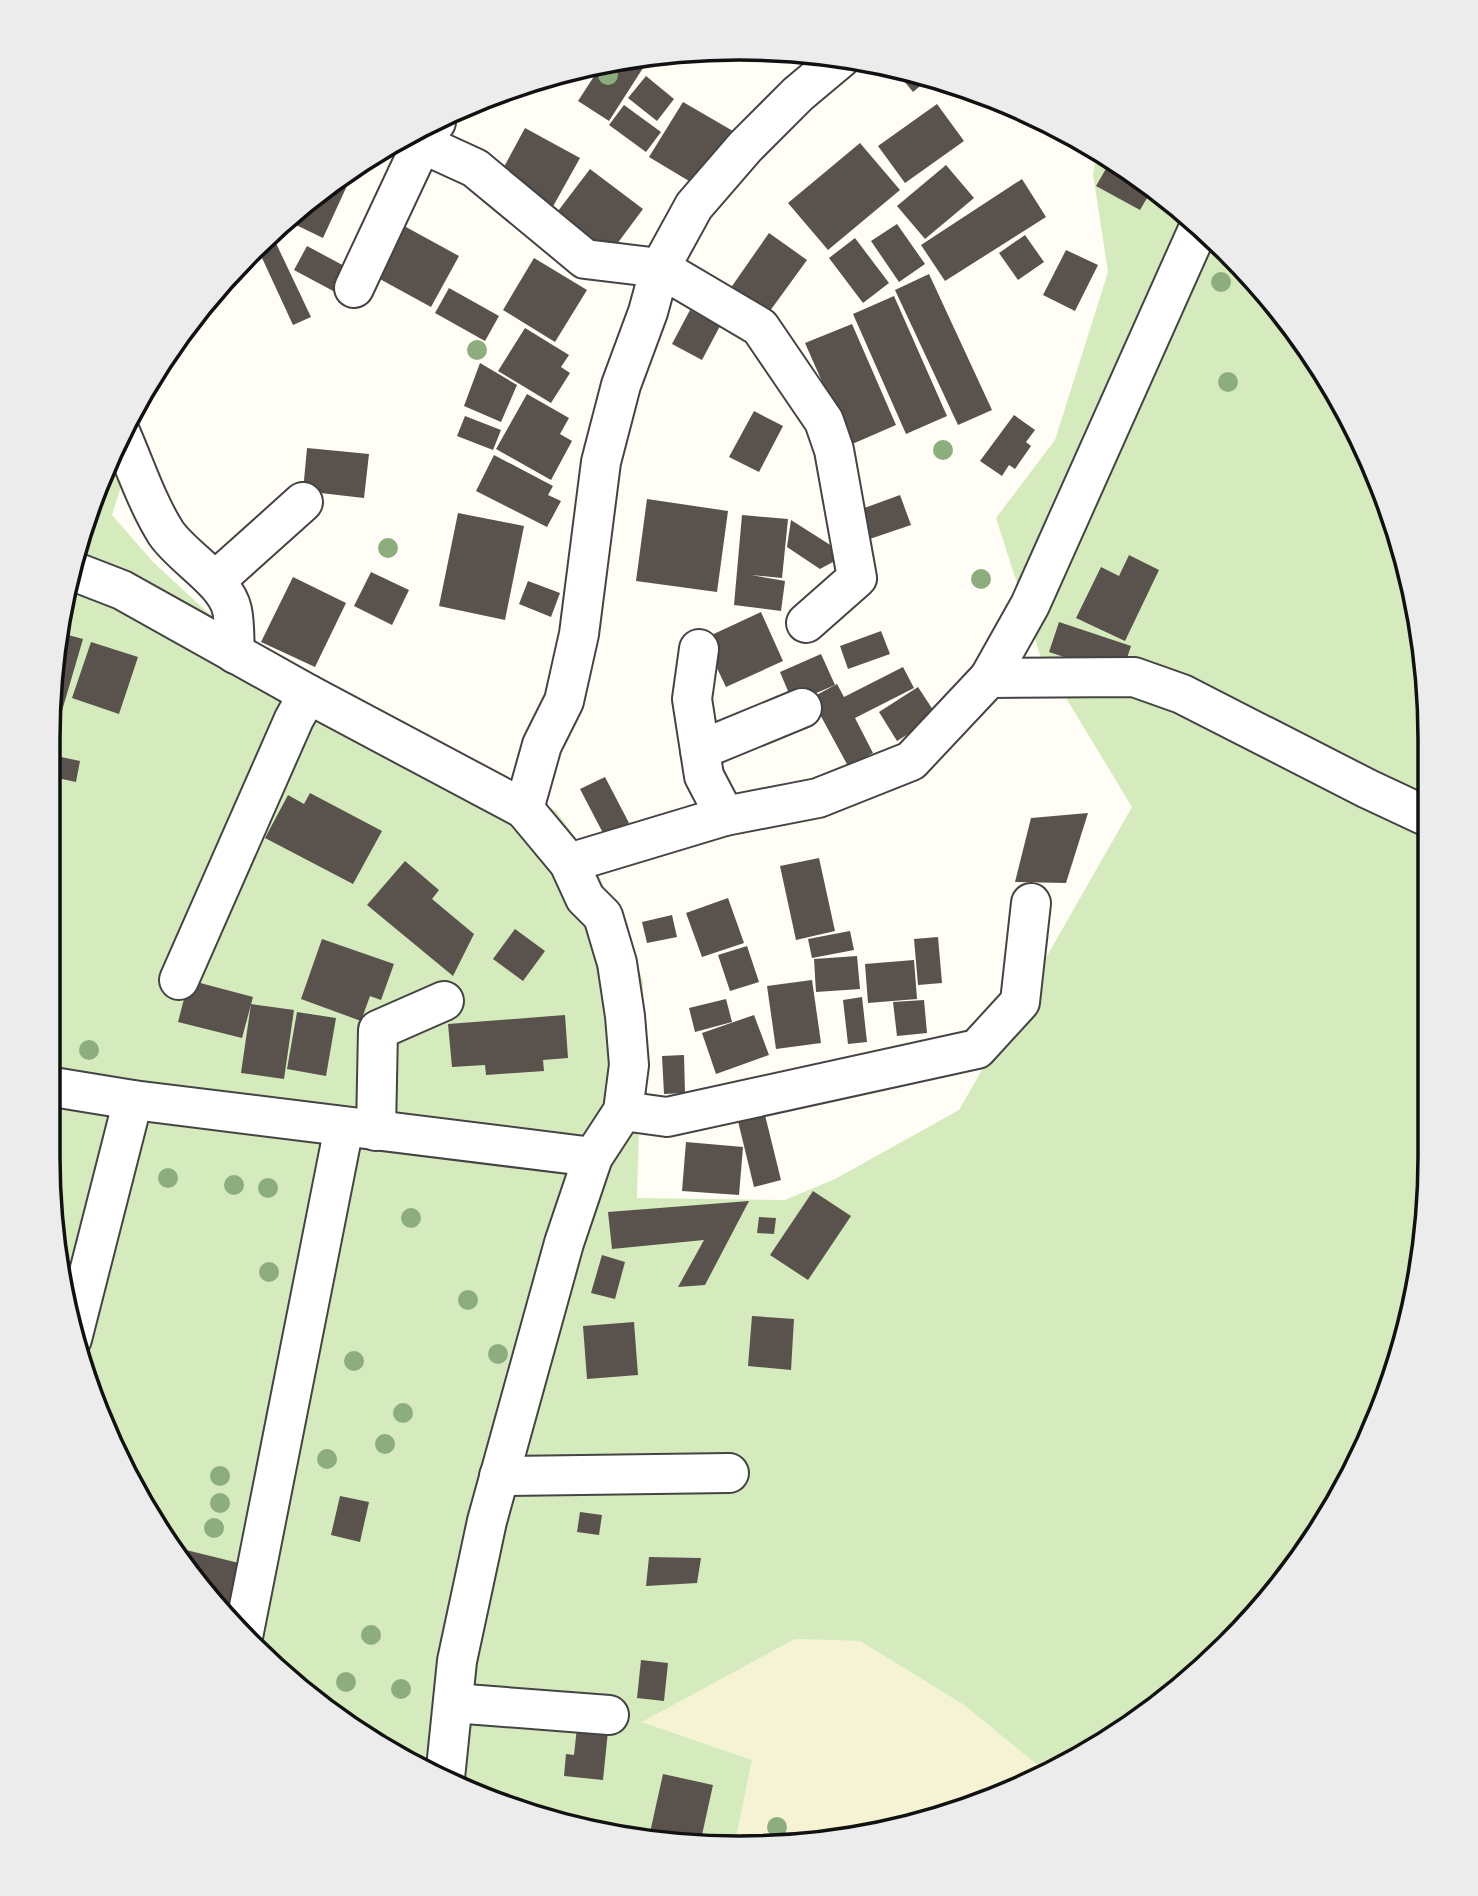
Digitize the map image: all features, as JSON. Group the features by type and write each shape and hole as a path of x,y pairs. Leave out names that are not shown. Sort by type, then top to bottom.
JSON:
{"street":[{"path":"524,809 542,745 564,701 579,634 601,462 621,385 648,312 660,268 694,206 745,147 798,94 832,66"},
{"path":"426,136 475,168 586,259 660,268 760,327 824,421 834,450 858,578 806,623"},
{"path":"354,288 418,141"},
{"path":"569,863 725,816 817,798 911,761 989,678 1030,605 1195,236"},
{"path":"126,446 146,494 166,532 183,553 215,581 232,608 235,654"},
{"path":"215,581 303,502"},
{"path":"80,574 122,590 308,694 524,809 569,863 585,898 603,916 617,963 625,1016 629,1065 623,1111 593,1157 564,1243 499,1476 459,1648 446,1770"},
{"path":"699,649 691,699 704,776 725,816"},
{"path":"989,678 1134,677 1182,694 1418,812"},
{"path":"179,980 294,719 308,694"},
{"path":"700,750 802,708"},
{"path":"623,1111 667,1117 977,1049 1020,1002 1031,903"},
{"path":"246,1624 360,1129 378,1030 444,1001"},
{"path":"60,1088 134,1100 593,1157"},
{"path":"79,1314 134,1100"},
{"path":"499,1476 729,1473"},
{"path":"453,1703 609,1715"}],"shaded area":[{"path":"795,1639 860,1641 964,1705 1039,1766 957,1800 872,1823 828,1831 736,1836 752,1760 642,1722"}],"green space":[{"path":"1095,161 1153,200 1187,228 1250,291 1304,361 1348,438 1367,479 1395,563 1405,606 1413,650 1418,739 1417,1201 1405,1290 1395,1333 1367,1417 1348,1458 1304,1535 1250,1605 1187,1668 1153,1696 1117,1722 1039,1766 964,1705 860,1641 795,1639 642,1722 752,1760 736,1836 650,1831 606,1823 563,1813 479,1785 438,1766 361,1722 291,1668 228,1605 174,1535 130,1458 111,1417 83,1333 65,1246 61,1201 61,695 73,606 83,563 111,479 144,412 112,515 154,563 244,646 556,811 594,863 643,981 637,1198 785,1200 835,1179 959,1110 1132,807 1040,655 996,518 1055,440 1108,272 1093,174"}],"building":[{"path":"644,66 609,121 578,101 594,76"},
{"path":"646,76 674,99 657,121 628,98"},
{"path":"904,80 921,85 913,92"},
{"path":"683,102 733,131 699,187 649,157"},
{"path":"937,104 964,141 905,183 878,146"},
{"path":"624,105 661,132 646,152 609,125"},
{"path":"525,128 580,158 551,210 497,180"},
{"path":"860,143 900,190 828,250 788,203"},
{"path":"946,165 974,198 925,239 897,206"},
{"path":"1107,168 1148,196 1140,210 1096,186"},
{"path":"590,169 643,209 608,256 555,215"},
{"path":"1022,179 1046,217 945,281 921,245"},
{"path":"348,183 323,238 295,225"},
{"path":"395,221 459,256 431,307 367,272"},
{"path":"897,224 925,264 899,282 871,241"},
{"path":"769,233 807,260 767,315 730,289"},
{"path":"1025,235 1044,262 1018,280 999,253"},
{"path":"855,238 889,283 863,303 829,258"},
{"path":"276,243 311,317 293,325 261,257"},
{"path":"307,246 348,268 335,292 294,270"},
{"path":"1066,250 1098,265 1075,311 1043,295"},
{"path":"534,258 587,290 555,342 503,310"},
{"path":"929,274 992,410 958,425 895,290"},
{"path":"449,288 499,316 485,341 435,313"},
{"path":"894,296 947,416 906,434 853,314"},
{"path":"690,310 720,326 702,360 672,344"},
{"path":"852,324 896,425 850,445 805,343"},
{"path":"525,328 569,355 561,367 570,373 551,403 498,371"},
{"path":"480,363 517,385 501,422 464,406"},
{"path":"527,394 569,418 560,434 572,441 551,480 496,449"},
{"path":"754,411 783,426 759,472 729,457"},
{"path":"1014,415 1035,430 1026,442 1031,446 1015,469 1009,465 1002,476 980,461"},
{"path":"465,416 501,430 493,450 457,436"},
{"path":"307,448 369,454 364,498 303,491"},
{"path":"494,455 553,486 548,495 561,501 547,527 476,491"},
{"path":"900,495 911,525 858,543 848,514"},
{"path":"647,499 728,511 717,592 636,581"},
{"path":"458,513 524,526 505,620 439,606"},
{"path":"742,515 788,519 782,578 751,575 785,581 781,611 734,605"},
{"path":"791,520 846,555 820,569 787,547"},
{"path":"1129,555 1159,570 1125,641 1076,618 1101,567 1119,576"},
{"path":"371,572 409,590 392,625 354,606"},
{"path":"293,577 346,603 315,667 261,642"},
{"path":"528,581 560,593 551,617 519,604"},
{"path":"761,612 783,661 726,687 703,639"},
{"path":"1059,622 1131,646 1121,676 1049,652"},
{"path":"881,631 890,654 848,669 840,646"},
{"path":"68,635 83,639 61,716"},
{"path":"91,642 138,657 119,714 72,698"},
{"path":"821,654 835,685 793,703 780,672"},
{"path":"903,667 914,688 855,718 873,753 848,766 811,698 837,684 844,697"},
{"path":"918,687 937,716 897,741 879,712"},
{"path":"61,757 80,761 76,782 60,779"},
{"path":"605,777 629,823 604,835 580,789"},
{"path":"310,793 382,831 353,884 265,838 288,795 304,804"},
{"path":"1088,813 1066,883 1015,882 1031,818"},
{"path":"819,858 835,931 796,940 780,866"},
{"path":"405,861 439,890 432,899 474,934 453,976 367,905"},
{"path":"728,898 744,943 702,957 686,913"},
{"path":"672,915 677,937 647,943 642,922"},
{"path":"515,929 545,951 523,981 493,959"},
{"path":"850,931 854,950 812,958 808,939"},
{"path":"938,937 942,983 918,985 914,939"},
{"path":"322,939 394,964 381,1000 370,996 361,1021 301,999"},
{"path":"747,946 759,982 730,991 718,955"},
{"path":"857,956 860,989 816,992 814,959"},
{"path":"914,960 917,999 868,1003 865,964"},
{"path":"189,980 253,997 242,1038 178,1022"},
{"path":"812,980 821,1043 776,1049 767,986"},
{"path":"862,997 867,1042 848,1044 843,1000"},
{"path":"726,999 732,1022 695,1032 689,1008"},
{"path":"924,1000 927,1033 897,1036 893,1002"},
{"path":"251,1004 294,1010 284,1079 241,1073"},
{"path":"297,1012 336,1018 326,1076 287,1069"},
{"path":"565,1015 568,1058 543,1060 544,1071 486,1075 485,1065 452,1067 448,1024"},
{"path":"754,1015 769,1055 716,1074 702,1033"},
{"path":"684,1055 685,1093 664,1094 662,1056"},
{"path":"763,1107 781,1180 754,1187 736,1113"},
{"path":"686,1142 743,1147 739,1195 682,1191"},
{"path":"813,1191 851,1216 808,1280 770,1255"},
{"path":"749,1201 705,1285 678,1287 704,1240 612,1249 608,1212"},
{"path":"759,1217 776,1218 774,1234 757,1233"},
{"path":"602,1255 625,1262 615,1299 591,1293"},
{"path":"752,1316 794,1319 791,1370 748,1366"},
{"path":"634,1322 638,1375 587,1379 583,1326"},
{"path":"340,1496 369,1502 360,1542 331,1535"},
{"path":"580,1512 602,1515 599,1535 577,1532"},
{"path":"185,1550 255,1567 240,1618"},
{"path":"649,1557 701,1558 697,1583 646,1586"},
{"path":"641,1660 668,1663 664,1701 637,1698"},
{"path":"578,1718 609,1721 603,1780 564,1776 566,1754 574,1755"},
{"path":"663,1774 713,1785 702,1835 650,1831"}]}
